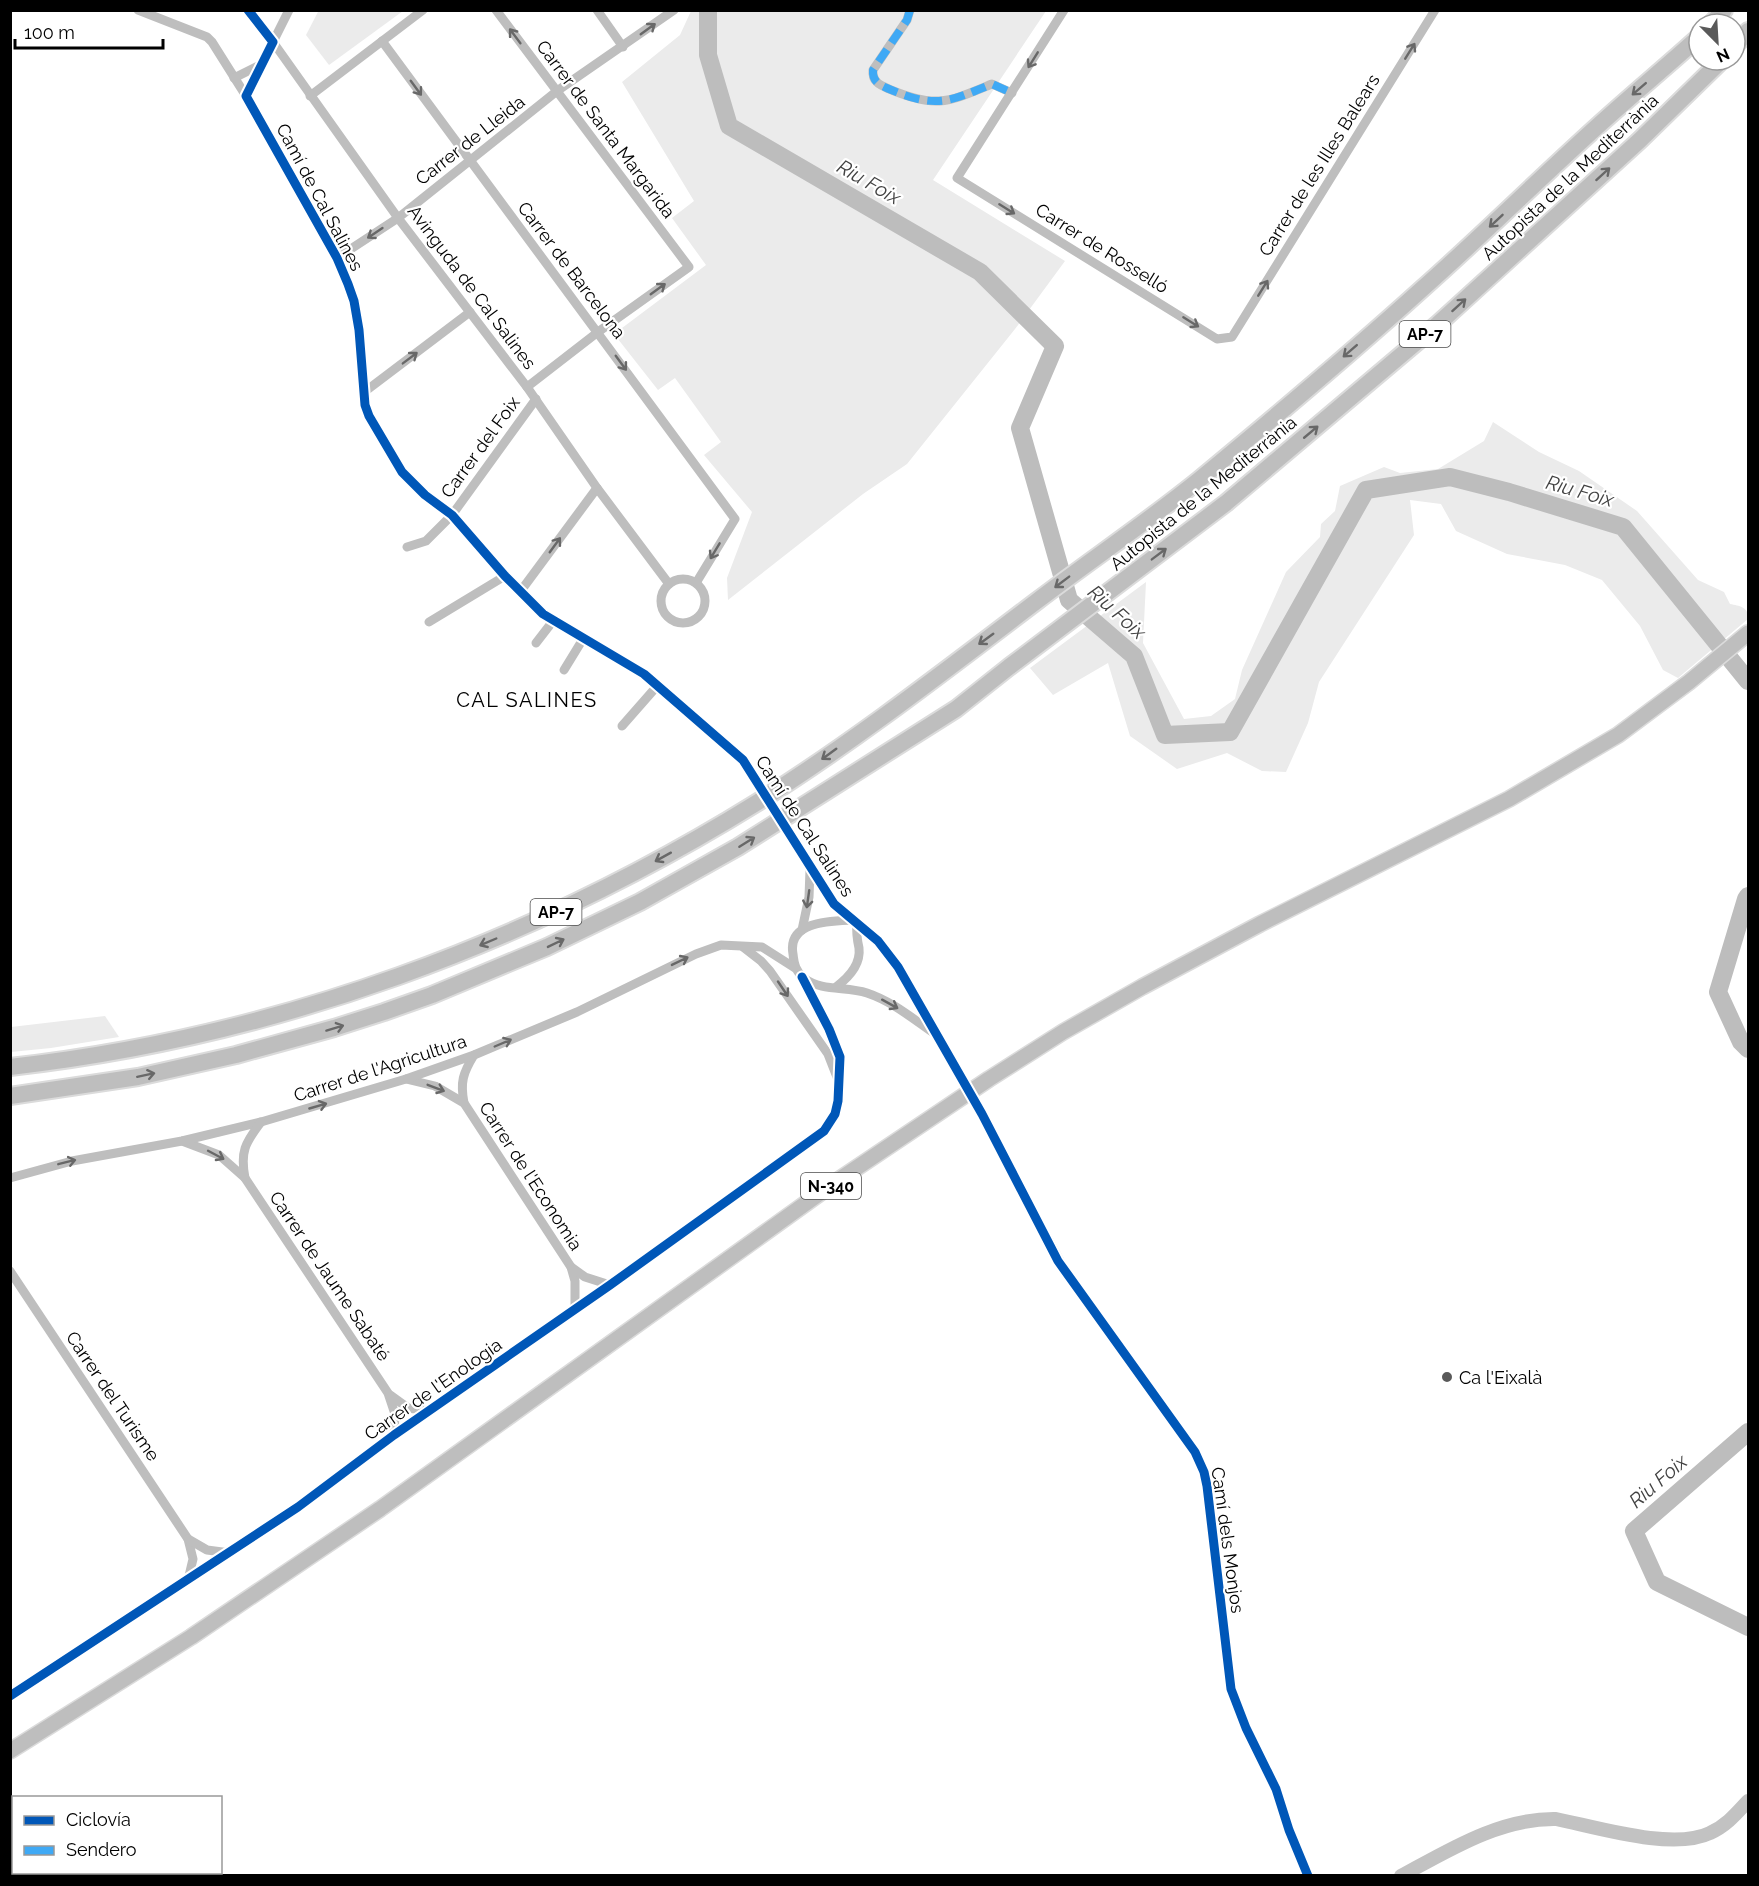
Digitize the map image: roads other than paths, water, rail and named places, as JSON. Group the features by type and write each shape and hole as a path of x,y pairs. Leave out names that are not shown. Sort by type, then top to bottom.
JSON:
{"highway":[{"name":"Autopista de la Mediterrània","path":"10,1067 97,1055 194,1036 293,1010 433,964 534,922 658,860 773,792 808,770 1196,483 1421,290 1687,47"},
{"name":"Autopista de la Mediterrània","path":"10,1096 138,1077 236,1056 334,1028 432,995 547,947 648,897 764,831 956,710 1009,667 1226,503 1438,324 1640,140 1710,72"},
{"name":"N-340","path":"10,1751 191,1637 380,1509 837,1181 989,1079 1063,1032 1142,987 1260,924 1509,799 1618,735 1689,682 1749,633"},
{"path":"10,1105 88,1085"}],"main road":[{"path":"1401,1875 1511,1823 1536,1818 1556,1819 1676,1841 1709,1834 1726,1824 1749,1801"}],"street":[{"name":"Camí de Cal Salines","path":"138,10 207,37 218,50 246,96 337,258 348,284 354,301 359,330 363,393 369,416 402,471 425,495 452,515 504,576 553,621 630,664 658,685 743,760 834,904 887,951 982,1114"},
{"name":"Avinguda de Cal Salines","path":"248,10 398,218 536,399 597,488 669,584"},
{"path":"246,96 289,10"},
{"path":"310,96 423,10"},
{"name":"Carrer de Santa Margarida","path":"496,10 689,267 598,332"},
{"path":"597,10 623,47"},
{"name":"Carrer de Lleida","path":"337,258 398,218 557,92 674,10"},
{"path":"910,10 907,20 873,70 874,80 877,84 909,98 936,103 958,98 992,84 1012,93 1064,10"},
{"name":"Carrer de les Illes Balears","path":"1232,337 1435,10"},
{"name":"Carrer de Barcelona","path":"382,41 735,519 696,583"},
{"path":"234,78 262,64"},
{"name":"Carrer de Rosselló","path":"1012,93 957,178 1217,339 1232,337"},
{"path":"363,393 470,312"},
{"path":"527,387 598,332"},
{"name":"Carrer del Foix","path":"407,548 426,542 452,515 536,399"},
{"path":"520,592 597,488"},
{"path":"429,622 504,576"},
{"path":"687,579 696,583 705,600 703,610 697,618 680,623 665,615 661,599 663,591 669,584 687,579"},
{"path":"536,644 553,621"},
{"path":"564,670 584,639"},
{"path":"622,726 658,685"},
{"path":"802,930 809,897 810,869"},
{"path":"836,987 847,979 859,958 854,922 814,923 802,930 795,938 792,950 795,968 802,977 814,984 864,992 891,1002 938,1036"},
{"name":"Carrer de l'Agricultura","path":"10,1178 72,1161 182,1141 261,1122 406,1079 474,1055 577,1012 696,954 721,945 762,947 795,968"},
{"path":"743,947 770,970 828,1054 838,1080"},
{"name":"Carrer de l'Enologia","path":"10,1696 16,1689 231,1553 298,1507 394,1435 575,1310 824,1131 835,1114 838,1101 840,1057 829,1029 802,977"},
{"name":"Carrer de l'Economia","path":"474,1055 466,1067 461,1088 464,1103 571,1267 575,1281 575,1310"},
{"name":"Carrer de l'Economia","path":"406,1079 435,1086 464,1103"},
{"name":"Camí dels Monjos","path":"982,1114 1058,1261 1196,1452 1207,1486 1231,1689 1246,1728 1276,1789 1289,1830 1308,1875"},
{"path":"245,1178 242,1162 244,1149 249,1137 261,1122"},
{"name":"Carrer de Jaume Sabaté","path":"182,1141 219,1155 245,1178 388,1393 395,1414 394,1435"},
{"name":"Carrer de l'Economia","path":"571,1267 585,1277 610,1285"},
{"name":"Carrer del Turisme","path":"10,1271 188,1539 193,1559 188,1580"},
{"name":"Carrer de Jaume Sabaté","path":"388,1393 408,1408 415,1411 429,1411"},
{"path":"188,1539 207,1550 231,1553"}],"waterway":[{"name":"Riu Foix","path":"708,10 708,55 729,126 980,272 1055,346 1020,428 1069,600 1134,656 1165,735 1230,732 1366,490 1450,477 1509,492 1623,527 1748,681"},
{"name":"Riu Foix","path":"1748,896 1718,992 1741,1042 1748,1049"},
{"name":"Riu Foix","path":"1748,1432 1634,1531 1657,1582 1748,1627"}],"place":[{"name":"Ca l'Eixalà","path":"1447,1377"}],"district":[{"name":"CAL SALINES","path":"527,700"}]}
